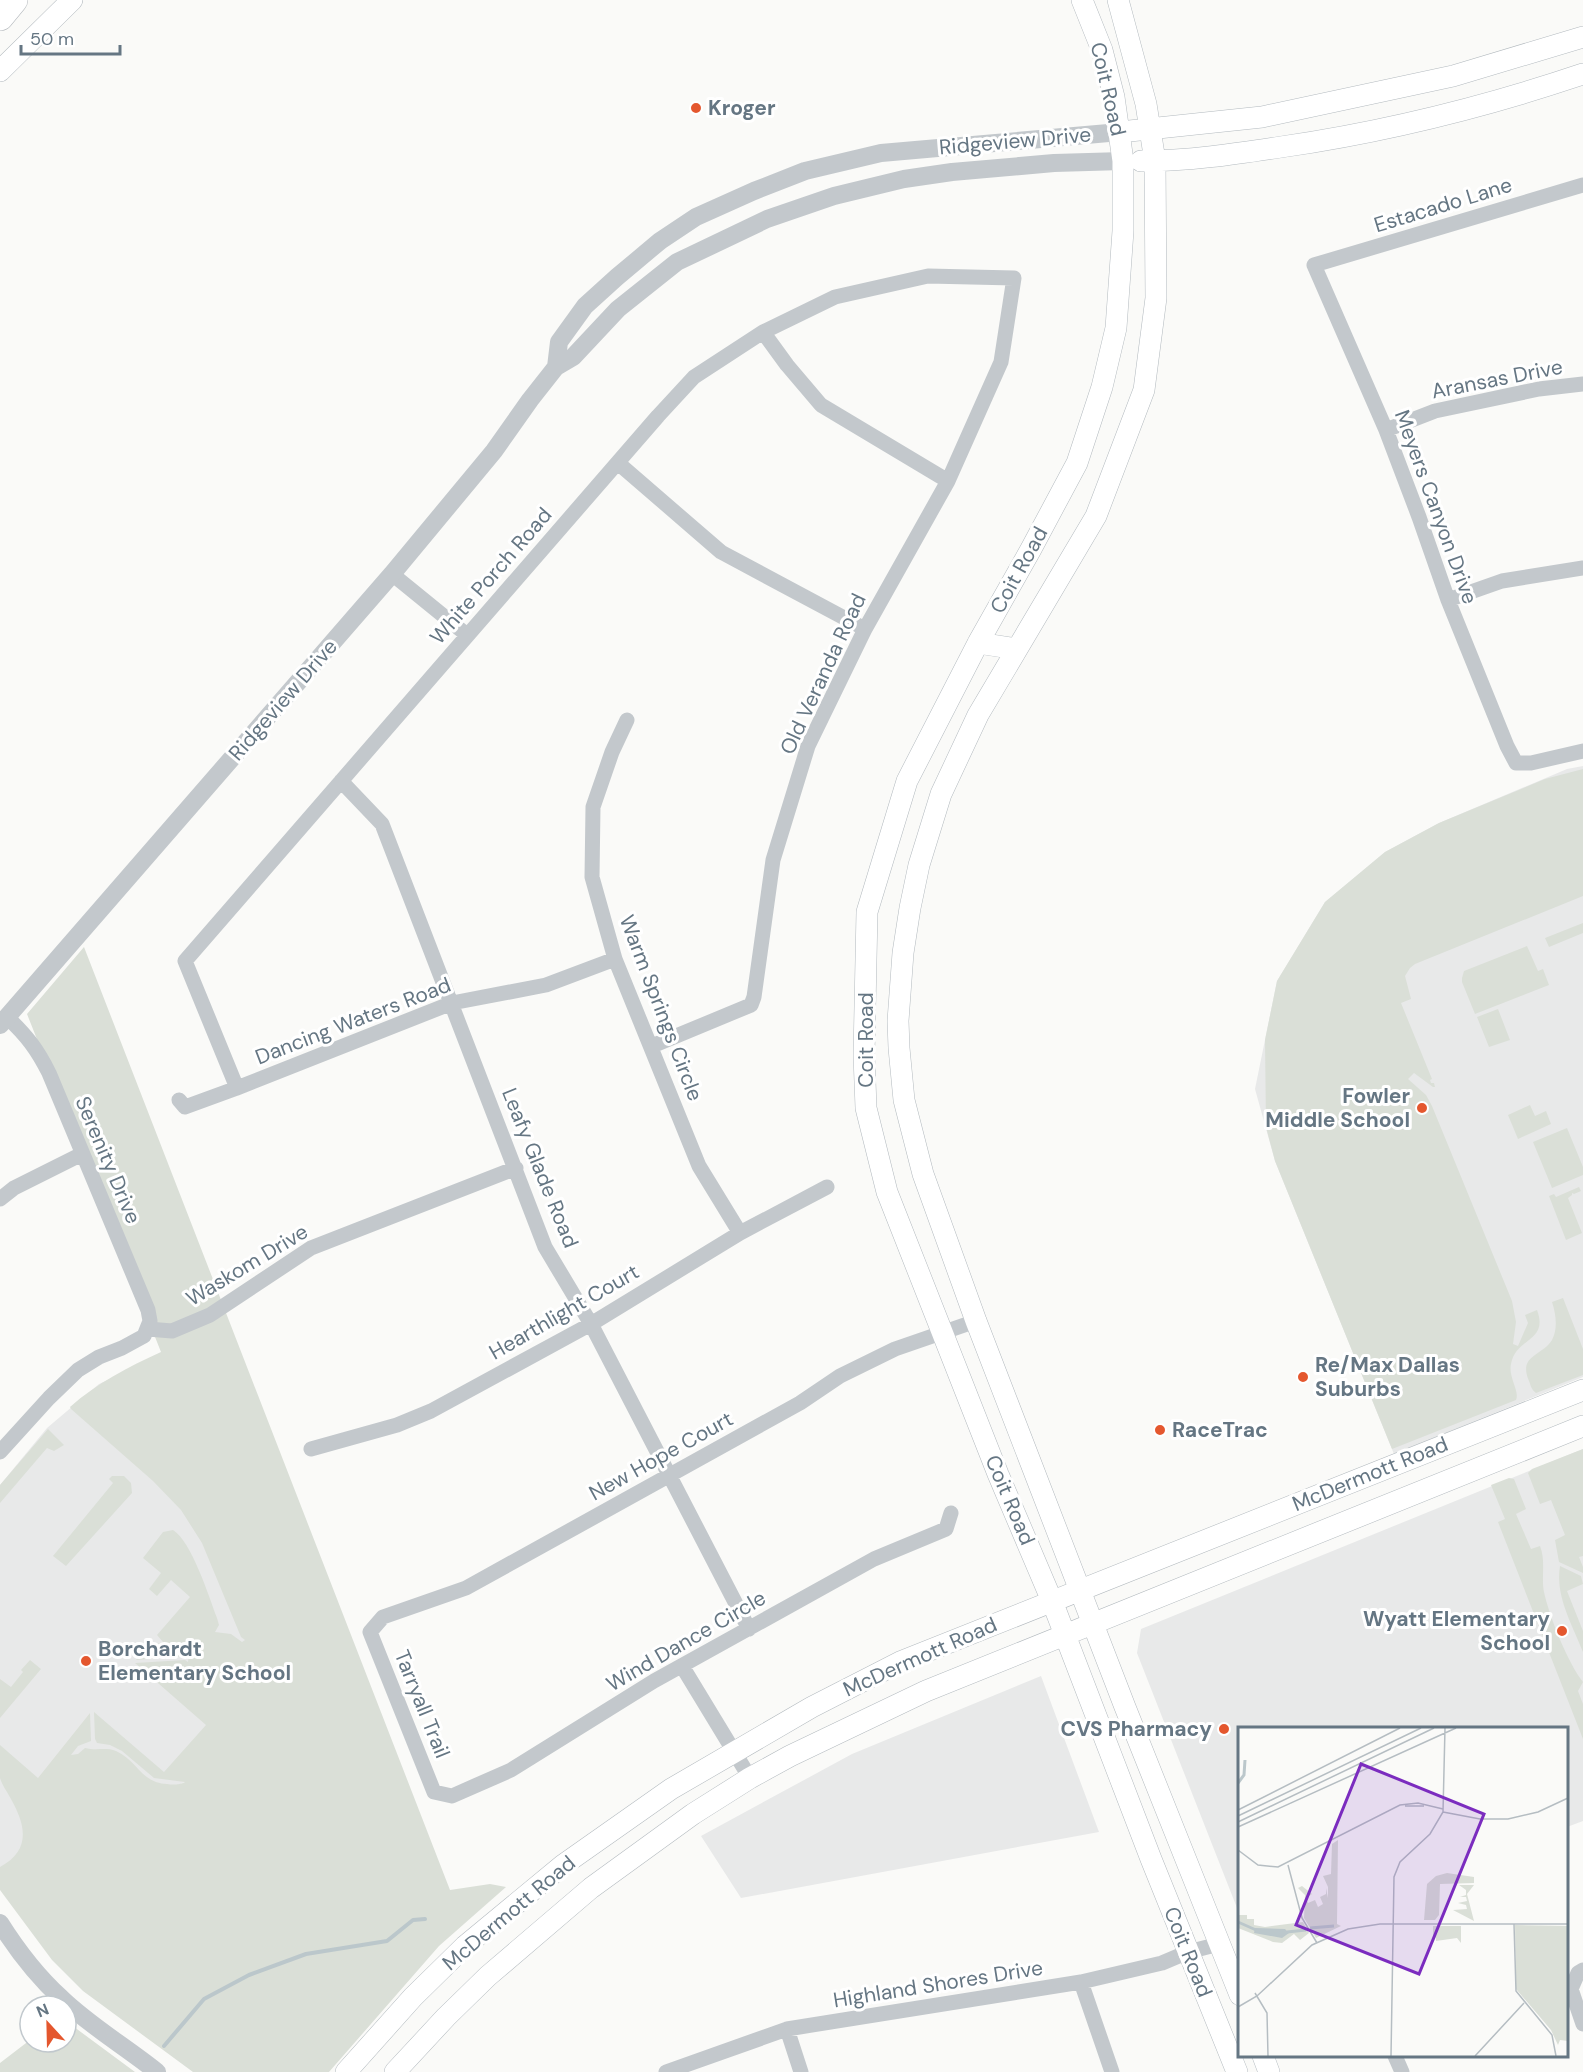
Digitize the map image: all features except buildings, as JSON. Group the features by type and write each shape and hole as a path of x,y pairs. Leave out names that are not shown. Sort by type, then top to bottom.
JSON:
{"highway":[{"path":"0,17 14,0"}],"main road":[{"path":"0,71 72,0"},
{"name":"Coit Road","path":"1082,0 1102,50 1114,97 1123,160 1123,231 1116,328 1102,387 1077,463 978,643 906,781 867,912 864,1055 866,1108 887,1192 1052,1601 1125,1793 1236,2072"},
{"name":"Coit Road","path":"1118,0 1146,104 1155,161 1156,298 1144,390 1096,516 978,715 941,794 919,865 905,942 898,1021 904,1100 923,1174 976,1321 1238,1992"},
{"name":"Ridgeview Drive","path":"1120,132 1262,117 1453,76 1583,37"},
{"name":"Ridgeview Drive","path":"1123,160 1155,161 1232,155 1343,138 1426,120 1583,74"},
{"path":"978,643 1017,649"},
{"path":"978,643 1004,671"},
{"name":"McDermott Road","path":"346,2072 413,1997 465,1946 563,1865 671,1789 812,1707 900,1662 1583,1390"},
{"name":"McDermott Road","path":"395,2072 488,1976 591,1888 693,1814 790,1756 918,1694 1583,1426"},
{"path":"1377,1472 1390,1503"},
{"path":"1125,1793 1141,1802 1156,1838 1164,1841 1177,1836"},
{"path":"1264,2057 1269,2072"}],"street":[{"name":"Ridgeview Drive","path":"556,368 559,342 585,306 617,277 660,241 696,217 754,191 805,171 881,153 1120,132"},
{"name":"Ridgeview Drive","path":"3,1021 392,574 494,451 556,368 573,357 618,309 677,262 767,219 834,196 904,179 952,172 1054,163 1123,160"},
{"name":"Estacado Lane","path":"1314,265 1583,185"},
{"name":"Meyers Canyon Drive","path":"1314,265 1386,430 1448,600 1516,764 1583,751"},
{"name":"White Porch Road","path":"237,1088 185,961 694,377 763,332 835,297 928,276 1014,279"},
{"name":"Old Veranda Road","path":"652,1046 751,1005 773,860 808,746 865,629 948,481 1001,362 1014,279"},
{"path":"763,332 821,405 948,481"},
{"name":"Aransas Drive","path":"1386,430 1435,411 1539,389 1583,384"},
{"path":"618,463 721,552 865,629"},
{"path":"1448,600 1502,581 1583,568"},
{"path":"392,574 467,635"},
{"name":"Warm Springs Circle","path":"627,720 612,752 593,807 592,877 615,959 699,1166 740,1233"},
{"name":"Leafy Glade Road","path":"341,781 382,824 545,1247 591,1324 749,1629"},
{"name":"Dancing Waters Road","path":"179,1100 184,1107 452,1003 546,985 615,959"},
{"name":"Serenity Drive","path":"3,1021 27,1035 37,1048 49,1073 148,1310 150,1321 148,1329"},
{"path":"0,1199 14,1188 82,1154"},
{"name":"Waskom Drive","path":"148,1329 172,1331 210,1315 311,1248 516,1168"},
{"name":"Hearthlight Court","path":"311,1449 397,1425 431,1411 591,1324 740,1233 827,1187"},
{"name":"New Hope Court","path":"370,1632 383,1617 466,1588 800,1403 840,1376 895,1349 976,1321"},
{"path":"0,1452 78,1370 99,1357 137,1341 148,1329"},
{"name":"Wind Dance Circle","path":"434,1792 452,1796 511,1770 654,1681 874,1559 946,1529 951,1514"},
{"name":"Tarryall Trail","path":"370,1632 434,1792"},
{"path":"682,1666 750,1778"},
{"path":"0,1923 5,1945 34,1970 62,2000 157,2072"},
{"name":"Highland Shores Drive","path":"666,2072 787,2029 1081,1983 1161,1963 1188,1952 1220,1944"},
{"path":"1583,1970 1578,1973 1571,1989 1583,2024"},
{"path":"1081,1983 1112,2072"},
{"path":"787,2029 801,2072"},
{"path":"1396,2057 1402,2072"}],"shaded area":[{"name":"Fowler Middle School","path":"1583,766 1583,1377 1394,1454 1275,1161 1255,1089 1277,981 1325,902 1385,852 1439,823 1567,769"},
{"name":"Fowler Middle School","path":"1583,769 1583,896 1415,964 1405,976 1411,999 1401,1003 1432,1079 1431,1083 1434,1083 1435,1087 1414,1073 1408,1079 1426,1095 1432,1106 1512,1301 1516,1322 1513,1344 1518,1346 1528,1323 1525,1315 1537,1310 1540,1320 1539,1328 1514,1355 1511,1364 1516,1400 1392,1449 1275,1161 1266,1127 1265,1040 1277,981 1325,902 1385,852 1439,823 1545,779"},
{"path":"1583,923 1583,933 1549,947 1545,938"},
{"path":"1527,946 1538,971 1543,969 1549,985 1475,1014 1462,982 1464,971"},
{"path":"84,947 450,1890 490,1884 506,1887 439,1946 329,2072 193,2072 83,1991 52,1960 0,1890 0,1867 17,1853 23,1837 20,1819 0,1778 0,1745 38,1778 90,1713 91,1741 78,1746 71,1755 78,1754 85,1748 112,1750 123,1755 151,1780 172,1785 185,1782 154,1778 122,1751 110,1745 97,1743 95,1739 94,1712 164,1772 206,1725 135,1663 185,1660 188,1662 189,1653 185,1656 136,1660 146,1648 163,1642 157,1635 190,1597 171,1580 157,1596 149,1589 161,1573 143,1558 163,1532 173,1530 187,1546 205,1584 217,1618 219,1625 215,1632 231,1634 242,1642 245,1640 241,1637 202,1543 181,1510 153,1481 70,1407 113,1376 161,1352 27,1014"},
{"path":"1498,1009 1510,1040 1489,1047 1477,1017"},
{"path":"1530,1105 1535,1116 1546,1111 1551,1124 1518,1139 1508,1115"},
{"path":"1567,1128 1583,1167 1583,1175 1552,1188 1533,1142"},
{"path":"1579,1187 1581,1191 1572,1193 1568,1198 1582,1233 1566,1240 1549,1196 1554,1194 1556,1197"},
{"path":"1563,1298 1583,1349 1583,1375 1536,1393 1529,1381 1526,1366 1532,1357 1552,1340 1556,1321 1552,1302"},
{"path":"162,1355 307,1723 0,1871 0,1485 47,1428 99,1384"},
{"path":"48,1429 64,1445 54,1451 47,1448 0,1503 0,1485"},
{"path":"1583,1449 1583,1821 1568,1827 1568,1727 1238,1727 1238,1910 1137,1653 1141,1629"},
{"path":"1583,1449 1583,1556 1579,1557 1583,1573 1559,1562 1555,1540 1565,1535 1551,1500 1540,1504 1528,1473 1532,1469"},
{"path":"112,1476 124,1476 131,1483 132,1493 66,1566 53,1556 113,1483 109,1479"},
{"path":"1509,1478 1514,1479 1526,1509 1516,1514 1531,1549 1540,1546 1542,1552 1546,1602 1565,1652 1583,1682 1578,1691 1583,1704 1583,1739 1498,1522 1505,1519 1491,1485"},
{"path":"1560,1566 1581,1576 1583,1584 1567,1591 1583,1631 1583,1652 1562,1599"},
{"path":"30,1660 41,1669 0,1718 0,1679 11,1687"},
{"path":"1041,1676 1099,1832 741,1898 701,1836 852,1754"},
{"path":"78,2030 135,2072 0,2072 0,2063 18,2049 18,2054 78,2054"}],"waterway":[{"path":"164,2046 204,1999 249,1975 306,1954 387,1941 413,1920 425,1919"}],"place":[{"name":"Kroger","path":"696,108"},
{"name":"Fowler Middle School","path":"1422,1108"},
{"name":"Re/Max Dallas Suburbs","path":"1303,1377"},
{"name":"RaceTrac","path":"1160,1430"},
{"name":"Wyatt Elementary School","path":"1562,1631"},
{"name":"Borchardt Elementary School","path":"86,1661"},
{"name":"CVS Pharmacy","path":"1224,1729"}]}
